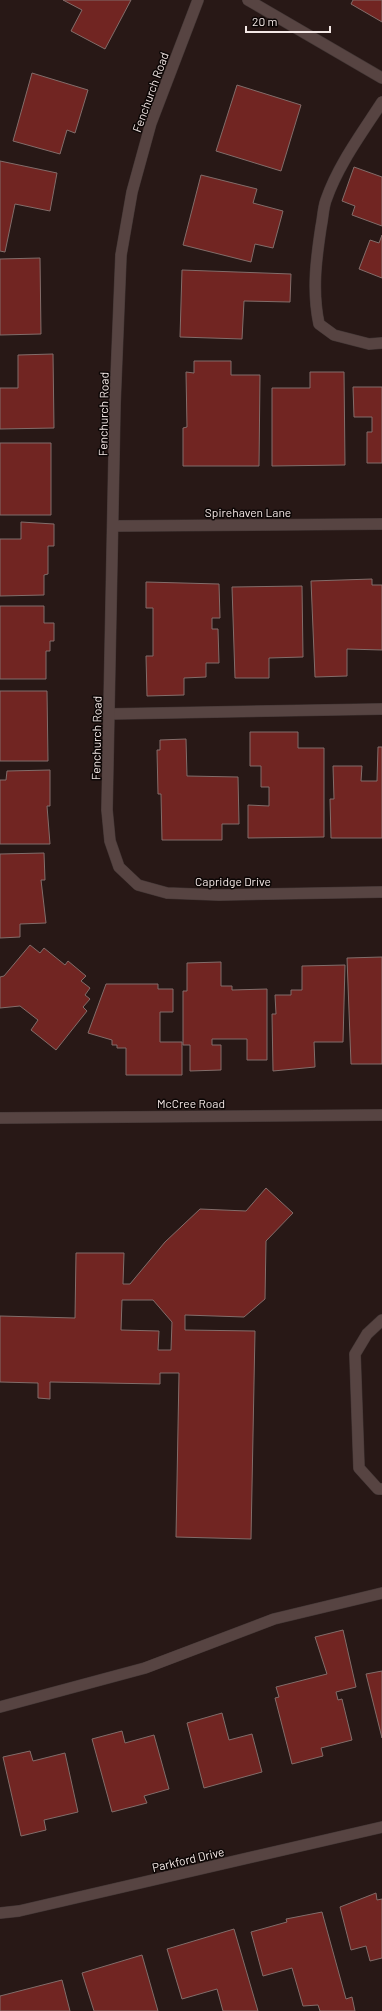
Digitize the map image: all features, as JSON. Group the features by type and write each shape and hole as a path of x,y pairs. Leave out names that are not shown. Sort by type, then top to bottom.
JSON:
{"street":[{"name":"Fenchurch Road","path":"110,841 107,810 116,404 122,255 132,192 151,123 198,0"},
{"path":"248,0 382,78"},
{"path":"382,102 345,160 326,201 314,282 314,302 319,324 334,336 369,344 382,343"},
{"name":"Spirehaven Lane","path":"114,526 382,524"},
{"path":"109,714 382,709"},
{"name":"Capridge Drive","path":"110,841 119,866 138,885 167,893 220,895 382,892"},
{"name":"McCree Road","path":"0,1118 382,1115"},
{"path":"382,1320 367,1334 355,1354 359,1468 378,1489 382,1489"},
{"path":"0,1707 145,1668 274,1619 382,1593"},
{"name":"Parkford Drive","path":"0,1913 19,1911 382,1827"}],"building":[{"path":"63,0 131,0 105,49 71,31 82,10"},
{"path":"353,0 382,0 382,22 351,4"},
{"path":"32,73 88,90 75,133 67,130 60,154 13,141"},
{"path":"237,85 301,105 281,171 216,151"},
{"path":"0,161 57,173 50,211 15,204 5,252 0,251"},
{"path":"354,167 382,177 382,226 352,215 355,206 342,201"},
{"path":"201,175 257,189 253,203 283,211 273,248 255,244 251,262 183,245"},
{"path":"382,235 382,278 359,269 370,240 379,243"},
{"path":"40,258 41,334 0,335 0,259"},
{"path":"182,270 291,274 290,302 244,301 242,339 180,337"},
{"path":"53,354 54,428 0,429 0,388 18,388 18,355"},
{"path":"194,361 231,361 231,375 260,375 259,466 183,466 183,428 187,427 186,372 194,373"},
{"path":"310,372 344,372 345,465 272,466 272,388 310,388"},
{"path":"353,387 382,387 382,463 367,463 367,432 372,432 372,417 354,417"},
{"path":"0,443 51,443 51,515 0,515"},
{"path":"21,522 54,524 54,546 48,546 48,574 44,575 44,595 0,596 0,539 21,539"},
{"path":"372,579 372,585 382,585 382,650 347,649 347,676 315,677 311,581"},
{"path":"146,582 219,584 220,618 212,618 212,629 218,629 219,663 206,663 206,677 184,678 184,695 147,696 146,656 153,656 153,608 146,608"},
{"path":"302,586 303,657 269,658 269,678 235,678 232,587"},
{"path":"0,606 44,606 44,623 54,623 54,641 50,641 50,651 46,651 46,679 0,679"},
{"path":"0,691 47,691 48,761 0,761"},
{"path":"250,732 298,732 298,748 324,748 324,837 248,838 248,805 269,806 269,787 261,787 261,766 250,766"},
{"path":"186,739 187,776 238,777 239,824 222,824 222,840 162,840 161,794 158,794 157,750 160,750 160,740"},
{"path":"378,747 382,747 382,838 331,838 330,799 334,799 333,766 362,766 361,781 377,781"},
{"path":"50,770 50,806 47,806 50,844 0,844 0,780 6,780 7,771"},
{"path":"44,853 45,880 41,880 46,923 20,924 20,937 0,938 0,854"},
{"path":"30,945 40,953 44,948 65,965 68,961 86,976 81,981 90,988 85,995 90,999 83,1007 87,1011 56,1050 31,1030 38,1020 20,1006 0,1008 0,977 4,976"},
{"path":"382,957 382,1064 351,1064 347,958"},
{"path":"221,962 221,986 232,986 232,990 267,989 267,1060 247,1060 247,1039 212,1039 212,1045 221,1045 221,1070 190,1071 190,1045 183,1045 183,991 187,991 187,963"},
{"path":"345,965 343,1042 314,1042 315,1067 273,1071 272,1014 276,1014 275,995 291,995 291,990 302,990 302,966"},
{"path":"106,984 158,984 158,989 173,989 173,1012 160,1012 160,1042 182,1042 182,1075 126,1075 126,1048 117,1048 117,1045 112,1045 112,1040 88,1033"},
{"path":"266,1188 293,1213 266,1241 265,1299 244,1317 185,1315 185,1330 255,1331 251,1539 176,1537 179,1373 160,1373 160,1384 50,1382 50,1399 38,1398 38,1383 0,1382 0,1316 75,1318 76,1253 124,1253 123,1284 130,1284 165,1242 200,1209 246,1211","holes":["122,1300 153,1300 172,1322 171,1350 158,1350 159,1331 121,1330"]},
{"path":"343,1630 356,1687 336,1692 338,1700 342,1699 352,1740 321,1748 323,1756 292,1764 275,1698 279,1697 276,1687 327,1674 315,1637"},
{"path":"382,1671 382,1738 366,1674"},
{"path":"222,1713 229,1740 252,1734 262,1772 204,1788 187,1723"},
{"path":"122,1731 125,1743 154,1735 169,1789 144,1796 147,1803 112,1812 92,1739"},
{"path":"30,1751 33,1761 65,1753 78,1812 44,1820 46,1830 21,1836 3,1757"},
{"path":"376,1893 377,1900 382,1899 382,1958 370,1961 366,1946 351,1950 340,1907"},
{"path":"322,1912 346,1999 352,1997 355,2011 320,2011 318,2005 303,2006 292,1968 263,1976 251,1932 287,1922 286,1919"},
{"path":"234,1929 258,2011 223,2011 217,1989 182,1999 167,1949"},
{"path":"142,1955 158,2011 94,2011 82,1973"},
{"path":"62,1980 70,2011 0,2011 0,1996"}]}
